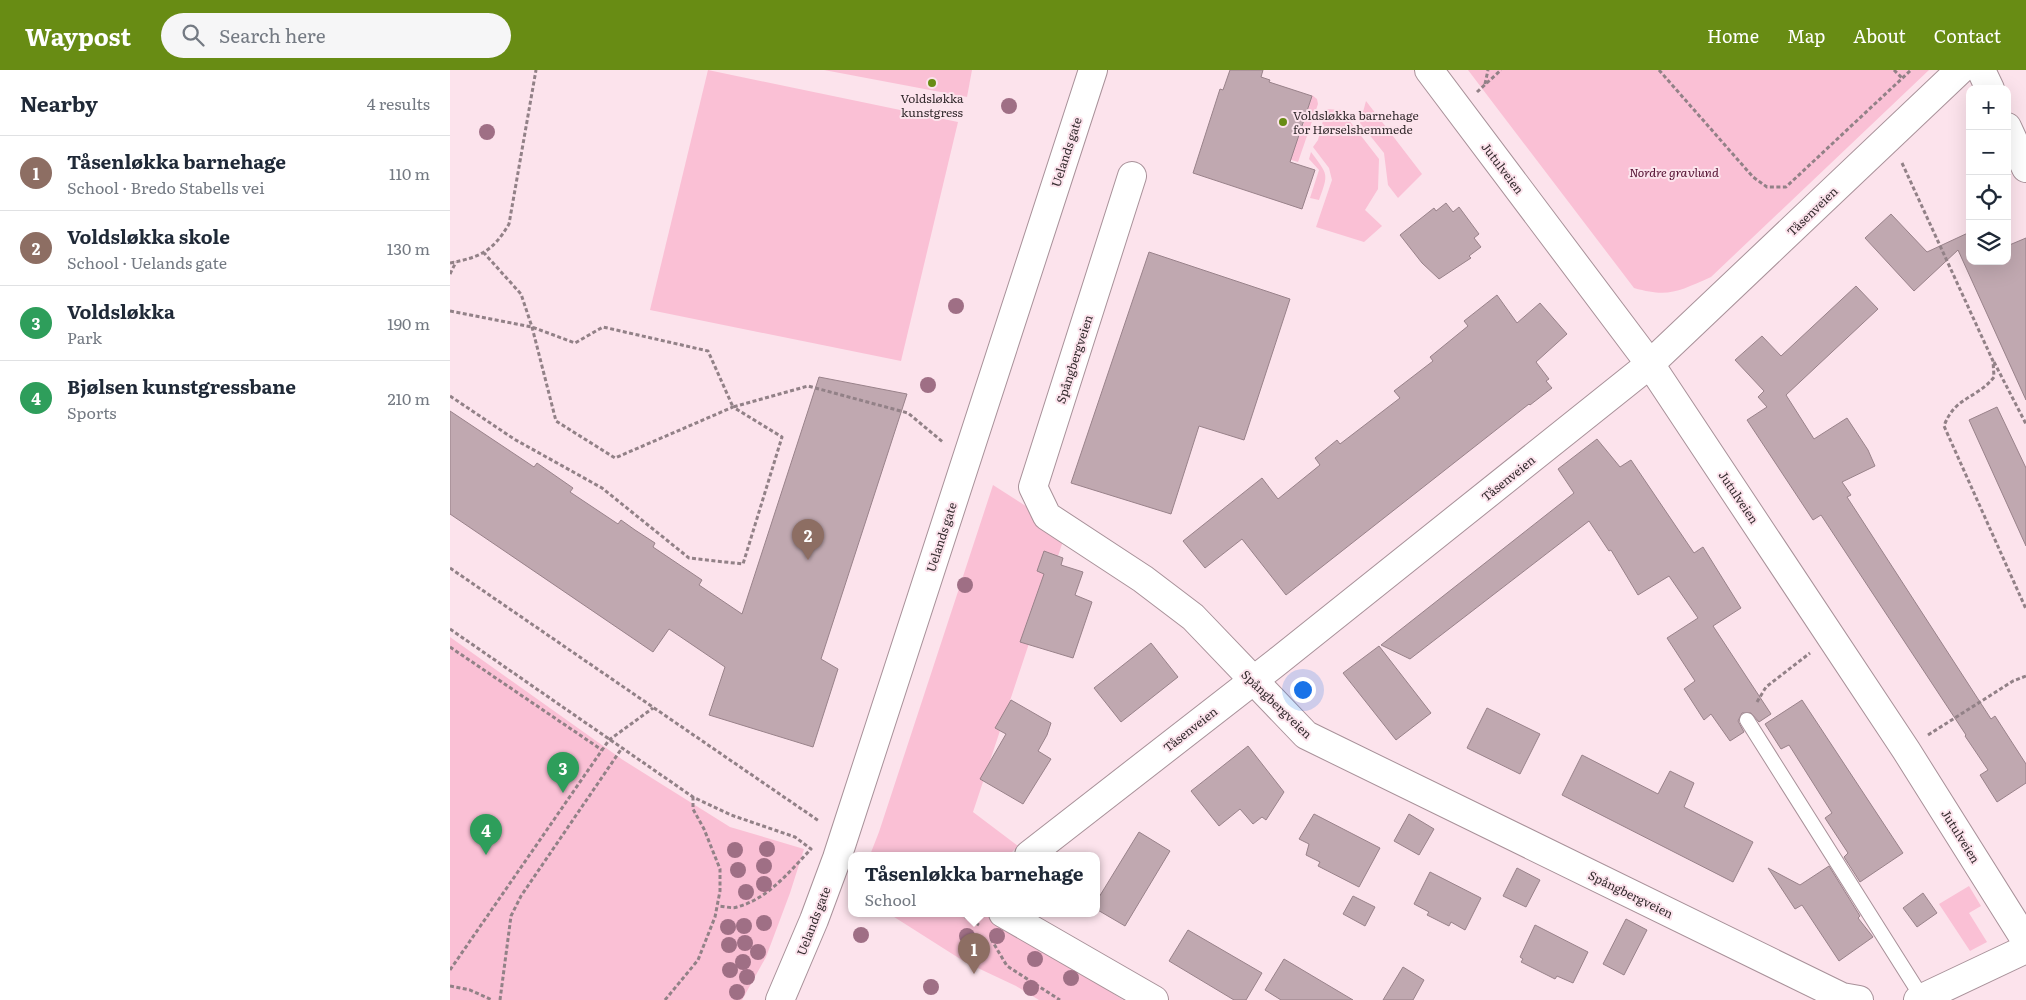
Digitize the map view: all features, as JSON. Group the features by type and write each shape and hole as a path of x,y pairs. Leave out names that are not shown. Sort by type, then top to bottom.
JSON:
{"street":[{"name":"Uelands gate","path":"780,1000 814,920 837,858 1093,70"},
{"name":"Jutulveien","path":"1428,70 1650,364 1906,750 2026,941"},
{"name":"Tåsenveien","path":"1033,852 1252,681 1650,364 1960,70"},
{"path":"1981,70 1988,85"},
{"path":"2008,130 2026,168"},
{"name":"Spångbergveien","path":"1132,176 1033,487 1047,516 1143,579 1193,618 1306,735 1842,997 1859,1000"},
{"path":"998,919 1154,1000"},
{"path":"1920,1000 2026,949"}],"lane":[{"path":"1747,720 1920,1000"}],"path":[{"path":"450,263 470,259 484,253 498,242 510,224 536,70"},
{"path":"1485,84 1488,70"},
{"path":"1477,92 1501,70"},
{"path":"1659,70 1753,177 1767,187 1786,188 1911,70"},
{"path":"1894,70 1902,78"},
{"path":"1890,136 1993,361 2026,424"},
{"path":"484,253 520,294 532,327 556,421 615,458 733,407 808,386 908,413 944,443"},
{"path":"450,274 456,262"},
{"path":"450,311 532,327 575,343 603,327 708,351 733,407 782,437 743,564 689,558 602,488 514,439 450,396"},
{"path":"1993,361 1994,377 1987,386 1957,404 1948,415 1944,426 2026,609"},
{"path":"450,568 819,821"},
{"path":"450,630 693,797 731,814 795,836 811,849 781,881 757,898 736,908 718,906"},
{"path":"1747,720 1766,686 1832,637"},
{"path":"450,647 602,750"},
{"path":"1906,750 2013,681 2026,676"},
{"path":"450,970 609,740 653,708"},
{"path":"500,1000 511,916 521,896 622,748"},
{"path":"666,1000 698,960 718,906 720,891 720,869 704,829 692,809 693,797"},
{"path":"985,917 998,919"},
{"path":"990,937 1007,966 1060,1000"},
{"path":"450,986 470,990 492,1000"}],"green space":[{"path":"708,70 958,122 901,361 650,310"},
{"name":"Voldsløkka kunstgress","path":"824,70 972,70 967,97"},
{"name":"Nordre gravlund","path":"1468,70 1929,70 1711,277 1674,292 1665,293 1634,288"},
{"path":"1312,95 1317,99 1318,104 1298,162 1248,147 1302,129"},
{"path":"1366,101 1422,174 1398,198 1388,185 1384,153 1360,123"},
{"path":"1326,109 1341,110 1379,159 1378,189 1365,210 1382,226 1364,242 1316,227 1332,180 1329,168 1313,147 1318,140"},
{"path":"1311,152 1321,165 1325,175 1319,200 1310,198 1319,170 1309,159"},
{"path":"993,485 1066,532 973,812 1018,846 1012,852 871,852"},
{"path":"450,637 623,760 730,827 804,849 766,957 742,1000 450,1000"},
{"path":"1969,886 1981,906 1969,913 1987,942 1970,951 1939,904"},
{"path":"894,917 995,917 1123,1000 1039,1000 1016,986 965,962"}],"building":[{"path":"1230,70 1263,70 1261,77 1270,80 1269,82 1312,96 1290,162 1315,170 1302,209 1193,173 1220,89 1223,90"},
{"path":"1446,203 1453,212 1459,207 1479,234 1474,238 1481,247 1469,256 1471,258 1439,279 1422,263 1400,235 1434,208 1436,211"},
{"path":"1891,214 1927,252 1966,234 1966,265 2011,265 2011,244 2026,238 2026,400 1958,250 1914,291 1865,238"},
{"path":"1149,252 1290,299 1244,440 1199,426 1171,514 1071,483"},
{"path":"1856,286 1878,309 1786,395 1814,439 1847,418 1868,450 1875,466 1842,482 1851,495 1847,497 1991,719 1995,716 2026,764 2026,783 1997,802 1980,775 1988,770 1966,735 1821,515 1813,520 1747,420 1767,407 1758,397 1764,391 1735,360 1762,336 1781,356"},
{"path":"1497,295 1517,323 1540,303 1567,334 1536,362 1549,379 1546,381 1552,388 1286,595 1242,539 1205,568 1183,541 1262,478 1278,499 1320,465 1315,458 1337,440 1340,444 1400,398 1394,391 1433,361 1430,357 1468,326 1464,321"},
{"path":"819,377 907,394 821,659 838,669 813,747 709,715 725,667 669,629 653,652 450,514 450,411 534,467 537,463 573,488 570,492 618,524 621,520 655,543 653,547 702,580 699,585 742,614"},
{"path":"1997,407 2026,468 2026,546 1969,420"},
{"path":"1597,439 1620,467 1631,460 1694,553 1703,547 1741,608 1713,626 1771,714 1759,722 1751,713 1742,713 1738,721 1744,732 1730,741 1711,714 1704,720 1684,689 1695,681 1667,638 1698,618 1669,576 1638,595 1611,550 1609,551 1589,521 1410,659 1381,645 1574,493 1558,469"},
{"path":"1044,551 1063,558 1061,565 1083,572 1075,595 1092,602 1073,658 1020,642 1044,574 1037,571"},
{"path":"1151,643 1178,677 1121,722 1094,688"},
{"path":"1379,646 1431,713 1396,740 1343,673"},
{"path":"1011,700 1051,723 1038,751 1051,759 1023,804 980,779 1006,734 995,728"},
{"path":"1802,700 1903,853 1860,882 1844,857 1848,853 1825,818 1832,813 1789,745 1781,749 1765,724"},
{"path":"1487,708 1540,734 1520,774 1467,748"},
{"path":"1248,746 1284,792 1266,820 1262,817 1253,824 1240,809 1219,826 1191,791"},
{"path":"1582,755 1658,794 1670,771 1694,783 1684,807 1753,842 1733,882 1562,795"},
{"path":"1314,814 1380,848 1359,887 1318,866 1320,862 1306,855 1309,844 1299,839"},
{"path":"1409,814 1434,829 1419,855 1394,841"},
{"path":"1139,832 1170,851 1125,926 1100,911 1100,895"},
{"path":"1829,866 1860,916 1858,918 1873,937 1839,961 1802,905 1795,909 1768,868 1800,885"},
{"path":"1517,868 1540,880 1526,907 1503,896"},
{"path":"1430,872 1481,898 1465,930 1451,922 1449,926 1427,915 1429,912 1414,904"},
{"path":"1923,893 1937,913 1917,927 1903,908"},
{"path":"1353,896 1375,907 1365,926 1343,914"},
{"path":"1626,919 1647,930 1624,975 1603,964"},
{"path":"1535,925 1588,952 1573,983 1557,976 1555,979 1521,962 1523,959 1520,957"},
{"path":"1188,930 1262,973 1246,1000 1234,1000 1169,961"},
{"path":"1284,959 1353,1000 1281,1000 1265,990"},
{"path":"1403,967 1424,980 1413,1000 1383,1000"}],"place":[{"name":"Voldsløkka kunstgress","path":"932,83"},
{"name":"Voldsløkka barnehage for Hørselshemmede","path":"1283,122"},
{"name":"Voldsløkka skole","path":"808,560"},
{"name":"Voldsløkka","path":"563,793"},
{"name":"Bjølsen kunstgressbane","path":"486,855"},
{"name":"Tåsenløkka barnehage","path":"974,974"}]}
